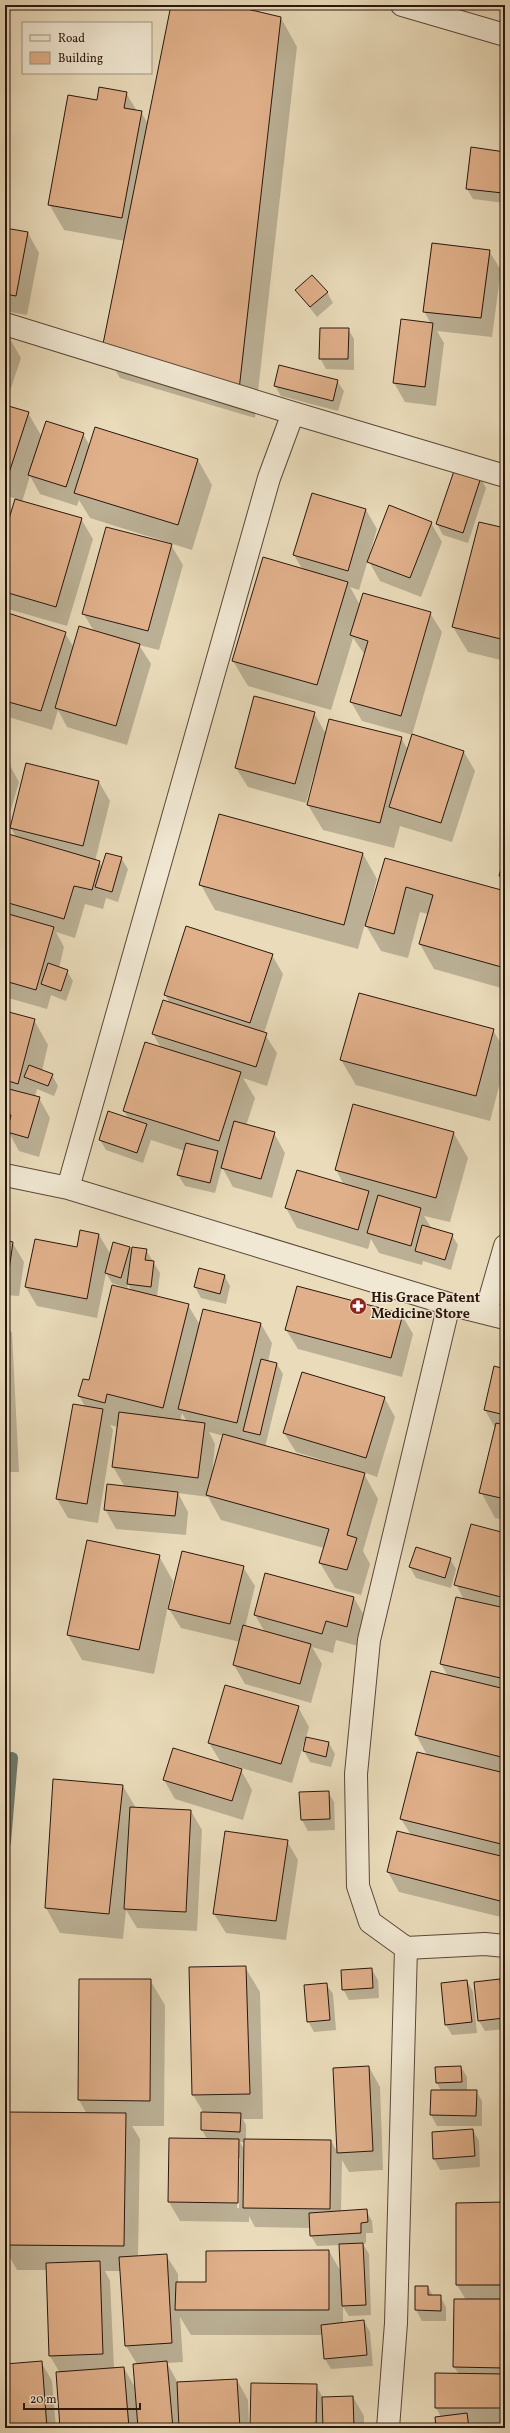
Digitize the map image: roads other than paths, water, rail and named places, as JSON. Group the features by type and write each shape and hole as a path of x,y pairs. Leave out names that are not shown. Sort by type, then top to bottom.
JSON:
{"street":[{"path":"410,6 505,35"},
{"path":"5,324 293,413 505,476"},
{"path":"68,1188 270,478 293,413"},
{"path":"5,1175 68,1188 449,1304 496,1315 505,1246"},
{"path":"449,1304 369,1640 356,1774 358,1886 361,1902 370,1922 406,1948 485,1944 505,1946"},
{"path":"388,2428 396,2323 406,1948"}],"waterway":[{"path":"5,1842 12,1758"}],"place":[{"name":"His Grace Patent Medicine Store","path":"358,1306"}]}
